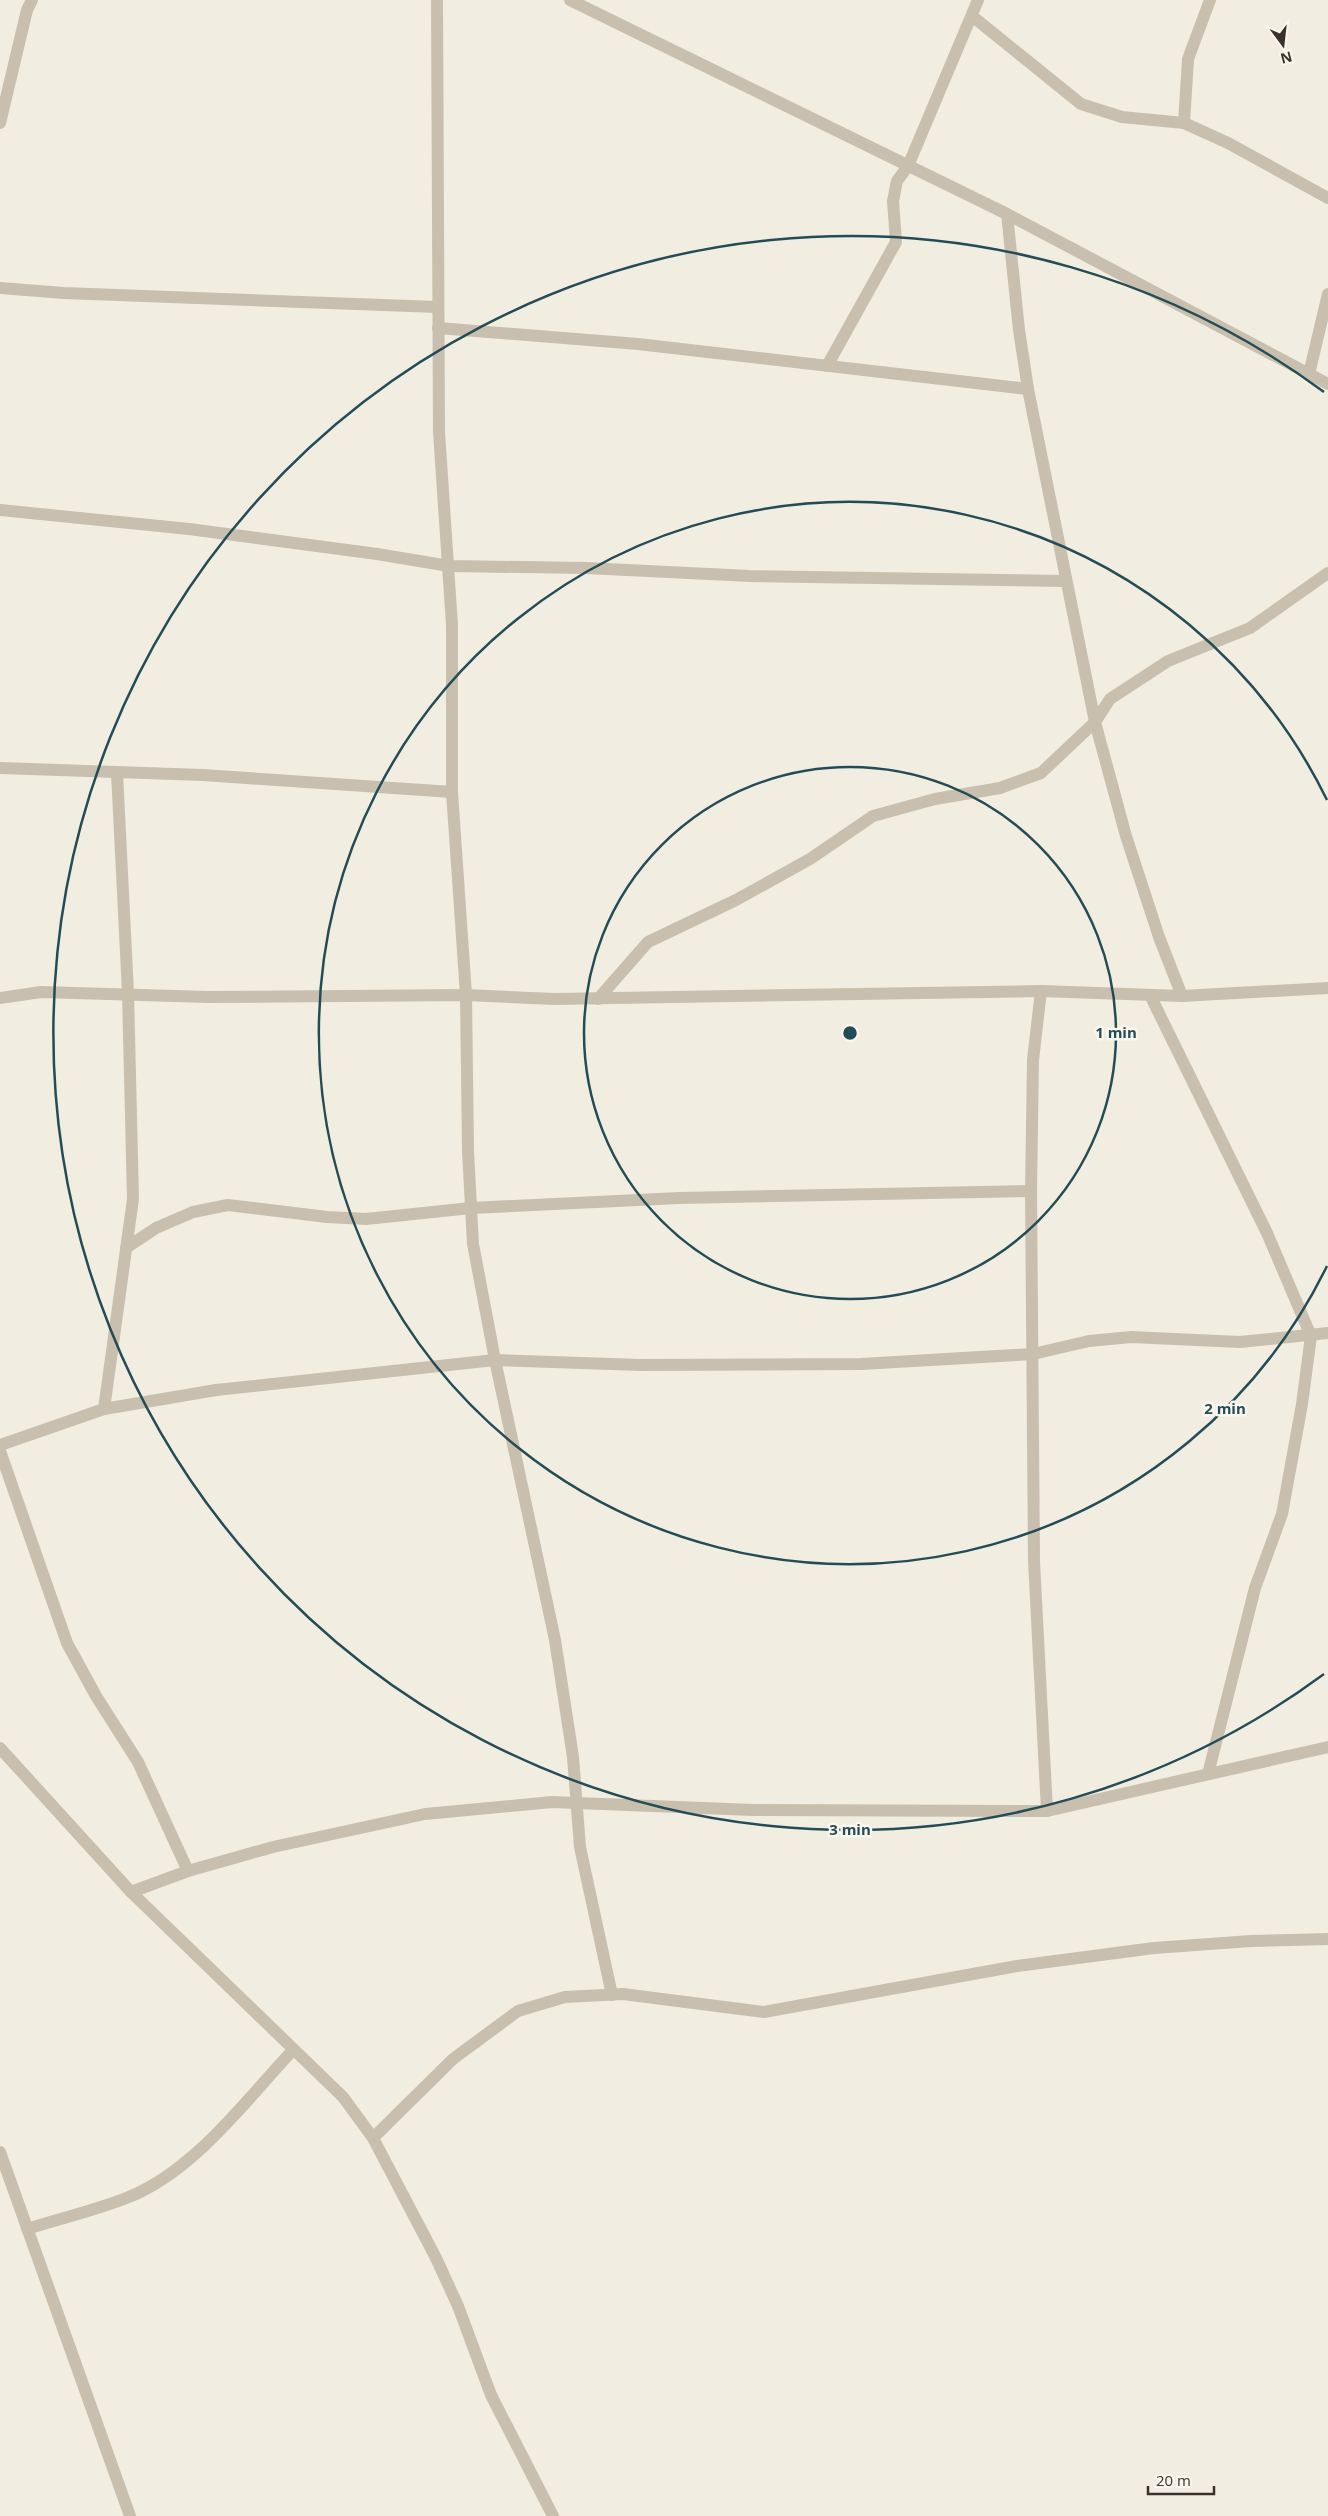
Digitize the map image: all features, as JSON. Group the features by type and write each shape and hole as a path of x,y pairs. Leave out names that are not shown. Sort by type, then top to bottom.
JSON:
{"street":[{"path":"0,123 10,74 27,10 32,0"},
{"path":"437,0 439,432 452,625 452,792 466,996 468,1151 473,1244 495,1360 555,1640 570,1731 580,1847 612,1995"},
{"path":"570,0 1007,214 1328,384"},
{"path":"827,366 896,242 893,201 897,181 908,166 978,0"},
{"path":"1184,123 1188,59 1210,0"},
{"path":"972,16 1081,104 1122,116 1184,123 1228,143 1328,198"},
{"path":"1007,214 1019,330 1028,389 1095,722 1126,836 1158,937 1182,996"},
{"path":"0,288 64,293 437,307"},
{"path":"1309,374 1328,294"},
{"path":"438,328 638,344 1028,389"},
{"path":"0,510 189,529 377,554 449,566 586,568 750,576 1066,581"},
{"path":"598,999 648,942 736,900 802,863 873,816 935,799 1000,788 1041,773 1095,722 1110,699 1168,660 1250,628 1328,573"},
{"path":"0,768 203,775 452,792"},
{"path":"104,1409 133,1199 128,993 118,773"},
{"path":"0,998 41,992 128,993 208,997 466,996 554,999 1041,991 1182,996 1328,988"},
{"path":"1041,991 1033,1070 1031,1191 1034,1561 1047,1811"},
{"path":"1150,995 1267,1233 1311,1336 1302,1404 1282,1514 1255,1588 1208,1774"},
{"path":"126,1248 156,1228 193,1212 228,1205 327,1217 366,1219 471,1208 688,1197 1031,1191"},
{"path":"0,1446 104,1409 216,1390 495,1360 640,1365 851,1364 1033,1354 1089,1340 1131,1338 1240,1342 1328,1333"},
{"path":"0,1451 67,1643 96,1696 138,1762 188,1871"},
{"path":"131,1892 188,1871 273,1847 425,1814 552,1802 753,1810 1047,1811 1328,1747"},
{"path":"0,1748 131,1892 342,2097 374,2138 436,2258 458,2306 491,2395 553,2516"},
{"path":"374,2138 453,2058 518,2011 564,1997 623,1994 764,2012 1017,1966 1154,1948 1251,1941 1328,1939"},
{"path":"27,2229 130,2197 174,2172 210,2139 292,2050"},
{"path":"0,2152 130,2516"}]}
